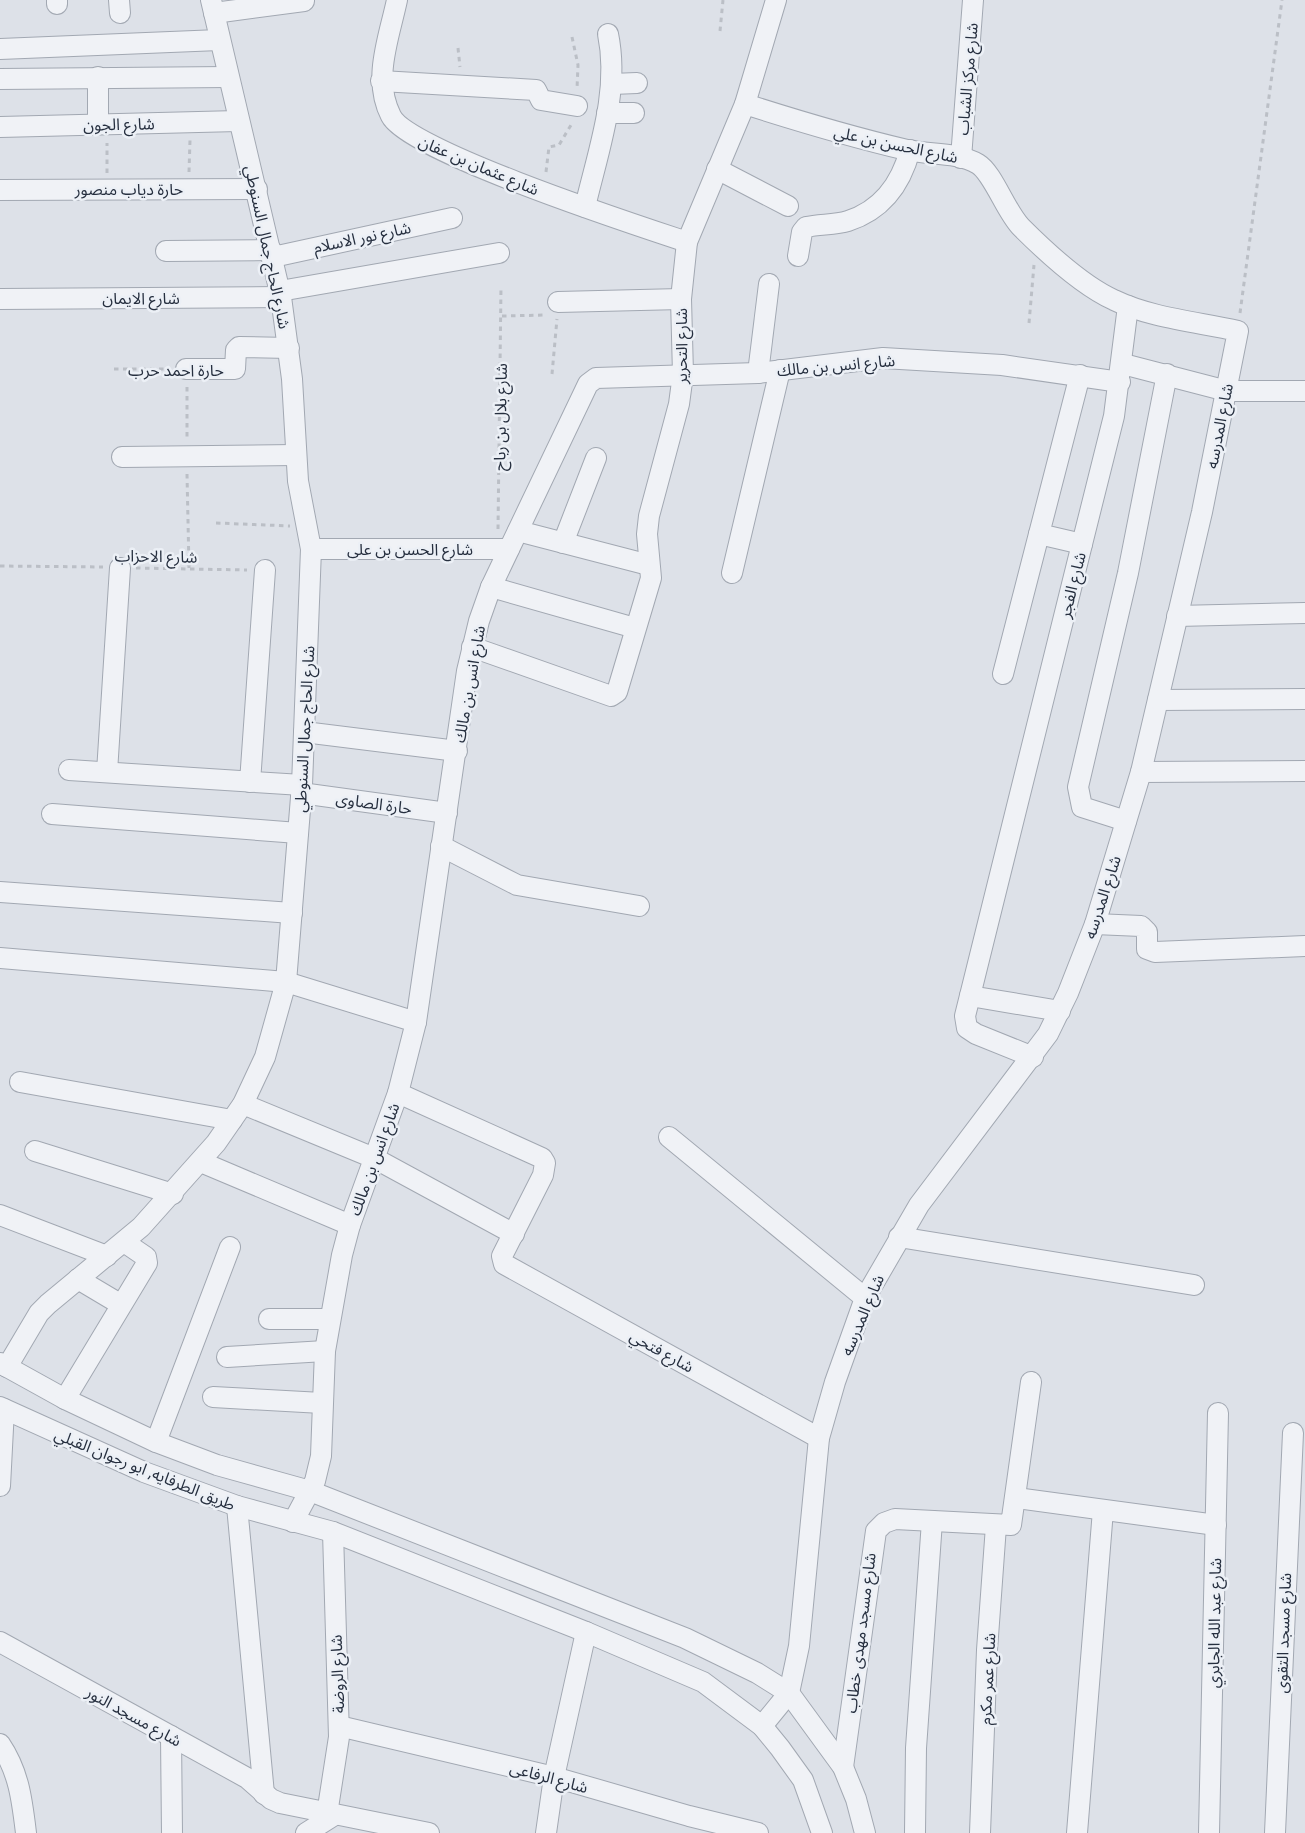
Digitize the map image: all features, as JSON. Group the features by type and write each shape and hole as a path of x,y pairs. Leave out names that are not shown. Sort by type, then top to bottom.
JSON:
{"street":[{"name":"شارع عثمان بن عفان","path":"396,0 381,81 391,117 407,133 474,164 585,207 687,242"},
{"name":"شارع التحرير","path":"472,647 611,696 617,692 649,586 647,534 649,516 679,404 683,374 681,299 687,242 745,104 776,0"},
{"name":"شارع مركز الشباب","path":"961,158 973,0"},
{"path":"212,6 304,1"},
{"name":"شارع الحاج جمال السنوطي","path":"3,1365 39,1313 57,1294 124,1242 173,1194 201,1162 238,1112 268,1049 286,981 302,789 311,549 295,455 289,348 281,294 212,6"},
{"path":"585,207 612,84 612,59 608,34"},
{"path":"0,49 219,40"},
{"path":"98,77 103,124"},
{"path":"0,79 228,77"},
{"path":"381,81 536,90 541,100 577,106"},
{"path":"612,84 637,83"},
{"name":"شارع الحسن بن علي","path":"745,104 822,128 910,150 961,158 978,164 985,170 1009,214 1036,240 1096,290 1128,306 1238,331"},
{"path":"607,113 634,113"},
{"name":"شارع الجون","path":"0,127 238,121"},
{"path":"798,256 802,232 806,227 847,222 866,214 882,202 895,187 905,170 910,150"},
{"path":"717,169 788,206"},
{"name":"حارة دياب منصور","path":"0,190 257,189"},
{"name":"شارع نور الاسلام","path":"166,251 272,253 452,218"},
{"name":"شارع الايمان","path":"0,299 281,294 499,253"},
{"path":"758,373 769,284"},
{"path":"558,302 681,299"},
{"path":"1082,544 1122,373 1128,306"},
{"name":"شارع المدرسه","path":"762,1726 789,1693 799,1646 819,1438 835,1382 865,1298 898,1237 992,1107 1033,1057 1060,1011 1095,924 1141,772 1178,616 1238,331"},
{"name":"حارة احمد حرب","path":"186,369 235,369 236,350 239,347 289,348"},
{"name":"شارع انس بن مالك","path":"293,1522 310,1491 321,1456 325,1351 329,1319 350,1225 398,1093 416,1022 472,647 503,549 518,531 592,380 683,374 758,373 883,358 1002,365 1080,375 1167,374 1227,391 1305,391"},
{"path":"732,573 780,370"},
{"path":"1126,821 1082,807 1078,787 1128,573 1167,374"},
{"path":"1003,674 1080,375"},
{"path":"122,457 295,455"},
{"path":"563,543 596,459"},
{"path":"518,531 649,565"},
{"name":"شارع الفجر","path":"1033,1057 976,1034 967,1028 965,1016 1082,544 1039,534"},
{"name":"شارع الحسن بن على","path":"311,549 503,549"},
{"path":"107,772 120,568"},
{"path":"250,782 265,570"},
{"path":"491,587 635,628"},
{"path":"1178,616 1305,613"},
{"path":"1158,700 1305,699"},
{"path":"304,732 457,751"},
{"name":"حارة الصاوى","path":"69,770 250,782 447,813"},
{"path":"1141,772 1305,771"},
{"path":"52,814 298,833"},
{"path":"441,846 517,885 639,906"},
{"path":"0,892 292,913"},
{"path":"1095,924 1141,926 1147,932 1147,949 1155,952 1305,945"},
{"path":"0,958 286,981 416,1022"},
{"path":"970,996 1060,1011"},
{"path":"20,1082 238,1112 374,1158 514,1234 543,1174 545,1163 542,1158 398,1093"},
{"path":"669,1137 865,1298"},
{"path":"34,1151 173,1194"},
{"path":"201,1162 350,1225"},
{"path":"0,1215 107,1256"},
{"name":"شارع فتحي","path":"514,1234 502,1256 504,1264 819,1438"},
{"path":"898,1237 1194,1285"},
{"path":"64,1399 147,1261 124,1242"},
{"path":"156,1442 230,1247"},
{"path":"78,1279 120,1304"},
{"path":"269,1320 329,1319"},
{"path":"227,1358 325,1351"},
{"name":"طريق الطرفايه, ابو رجوان القبلي","path":"3,1365 64,1399 156,1442 217,1465 310,1491 685,1638 757,1672 789,1693"},
{"name":"شارع عمر مكرم","path":"980,1833 987,1650 1003,1525 1016,1498 1031,1382"},
{"path":"213,1397 322,1403"},
{"path":"0,1486 2,1408"},
{"name":"طريق الطرفايه, ابو رجوان القبلي","path":"2,1408 144,1472 237,1506 333,1533 586,1632 703,1682 762,1726 803,1780 822,1833"},
{"name":"شارع عبد الله الجابري","path":"1209,1833 1218,1413"},
{"name":"شارع مسجد التقوى","path":"1275,1833 1293,1433"},
{"path":"1016,1498 1216,1525"},
{"path":"237,1506 264,1794"},
{"path":"1077,1833 1103,1510"},
{"name":"شارع مسجد مهدى خطاب","path":"843,1767 872,1542 876,1531 884,1523 895,1519 1003,1525"},
{"path":"915,1833 916,1748 932,1521"},
{"name":"شارع الروضة","path":"330,1815 339,1726 333,1533"},
{"path":"546,1833 554,1776 586,1632"},
{"name":"شارع مسجد النور","path":"0,1642 247,1778 264,1794 280,1803 330,1815 429,1833"},
{"path":"789,1693 843,1767 856,1799 865,1833"},
{"name":"شارع الرفاعى","path":"339,1726 554,1776 689,1816 758,1833"},
{"path":"171,1736 172,1833"},
{"path":"0,1744 10,1759 20,1785 26,1833"},
{"path":"307,1833 330,1815"}],"path":[{"path":"720,31 723,0"},
{"path":"1238,331 1282,0"},
{"path":"189,189 190,122"},
{"path":"103,124 107,189"},
{"path":"1029,323 1036,240"},
{"name":"شارع بلال بن رباح","path":"501,286 503,549"},
{"path":"501,316 557,315 552,374"},
{"name":"حارة احمد حرب","path":"114,369 186,369"},
{"path":"216,523 307,527"},
{"name":"شارع الاحزاب","path":"0,566 265,570"}]}
